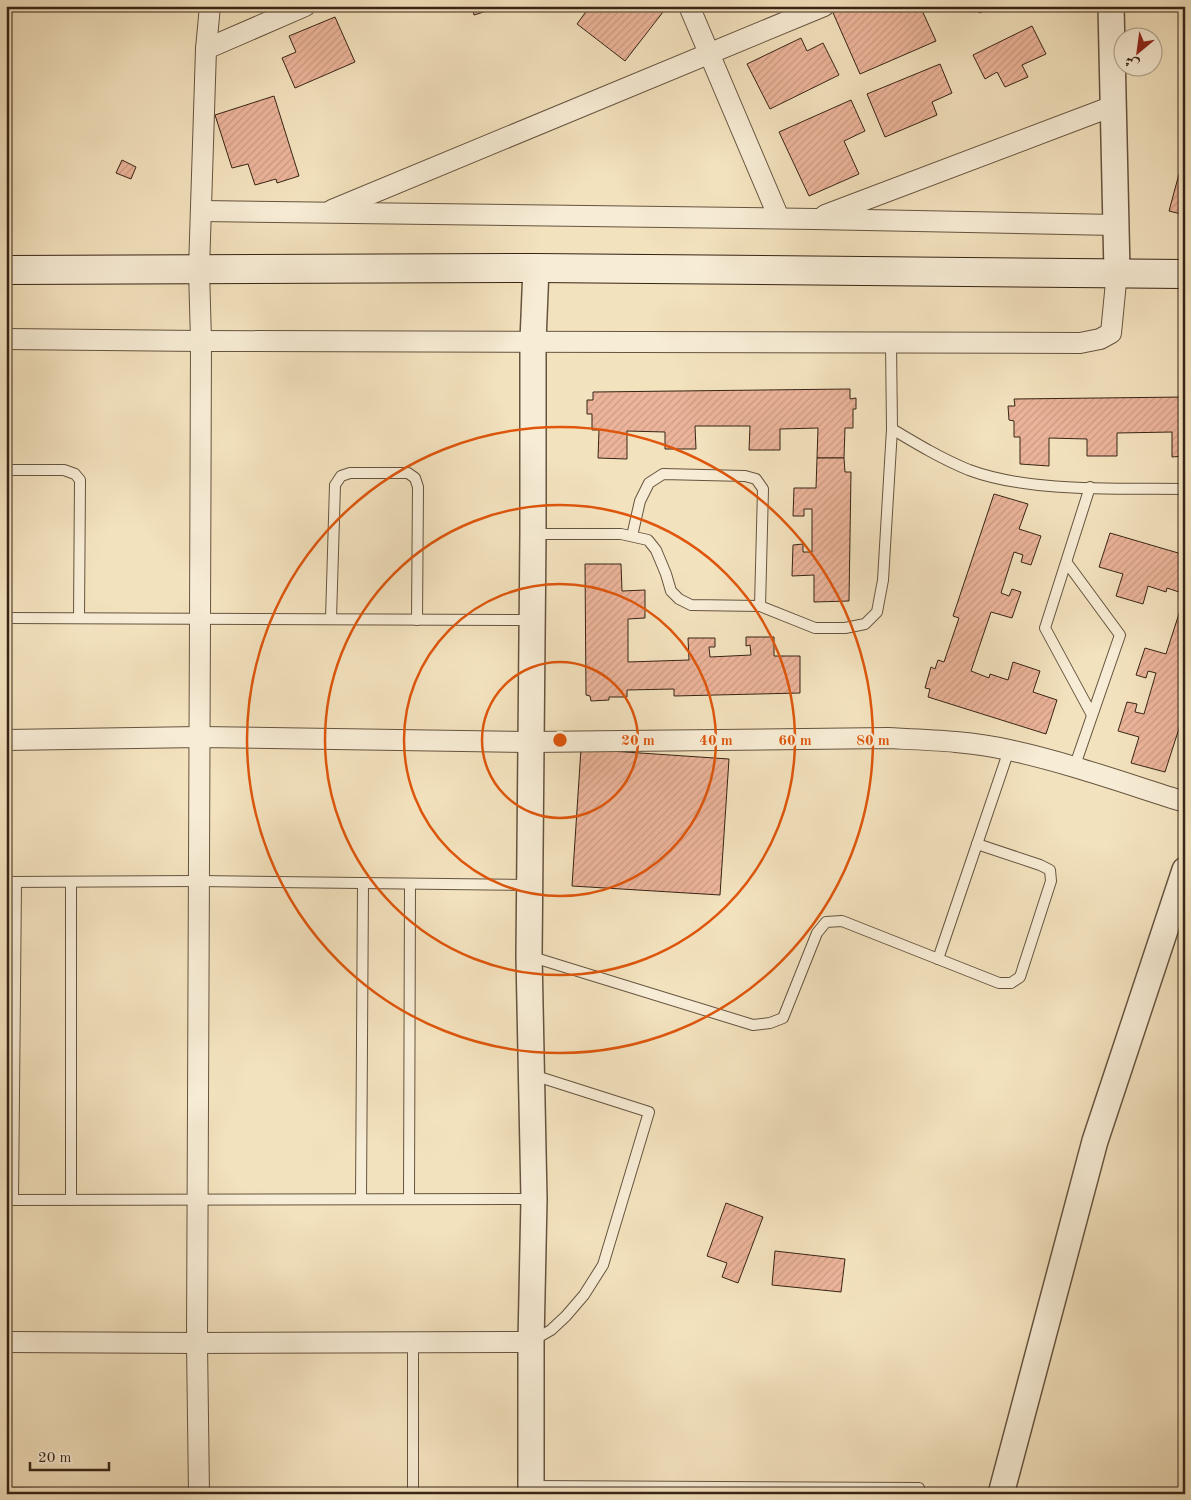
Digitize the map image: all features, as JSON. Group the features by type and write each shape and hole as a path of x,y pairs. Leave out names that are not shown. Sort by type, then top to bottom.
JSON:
{"main road":[{"path":"6,270 536,268 1185,274"}],"street":[{"path":"199,1494 197,1344 201,341 199,270 206,49 210,6"},
{"path":"206,49 305,6"},
{"path":"689,6 779,218"},
{"path":"323,213 824,6"},
{"path":"6,339 1080,343 1100,339 1111,333 1117,272 1111,6"},
{"path":"815,219 1113,106"},
{"path":"201,211 779,218 1115,226"},
{"path":"531,1490 531,1342 534,1199 529,956 533,341 536,268"},
{"path":"6,740 200,737 531,742 888,738 944,741 1009,750 1185,802"},
{"path":"1001,1494 1095,1141 1185,870"},
{"path":"6,1342 197,1344 531,1342"}],"lane":[{"path":"533,534 621,534 648,540 656,550 671,591 679,599 691,605 760,606 815,628 845,628 865,624 877,612 883,580 892,429 891,342"},
{"path":"892,429 936,455 971,470 1015,482 1090,487 1185,489"},
{"path":"6,470 64,470 75,474 80,480 79,618"},
{"path":"331,620 334,485 341,476 350,473 408,473 415,478 418,487 417,620"},
{"path":"632,536 640,501 649,483 663,474 745,476 756,479 763,489 760,606"},
{"path":"1090,487 1045,628 1092,714"},
{"path":"1066,563 1120,635 1074,768"},
{"path":"6,618 532,620"},
{"path":"938,959 1009,750"},
{"path":"529,956 753,1025 770,1024 783,1018 816,933 826,922 842,921 999,984 1012,983 1020,977 1052,881 1050,870 977,844"},
{"path":"530,885 199,881 11,882 10,1200 534,1199"},
{"path":"71,882 71,1200"},
{"path":"361,1199 363,883"},
{"path":"409,1199 410,884"},
{"path":"531,1342 551,1330 566,1316 584,1295 603,1265 649,1112 532,1075"},
{"path":"412,1342 413,1494"},
{"path":"531,1490 919,1488 919,1494"},
{"path":"6,1492 50,1494"}],"building":[{"path":"472,6 503,6 474,15"},
{"path":"590,6 656,6 663,12 625,61 577,24"},
{"path":"830,6 853,6 855,10 864,6 920,6 936,41 860,74"},
{"path":"977,6 998,6 979,13"},
{"path":"335,17 355,62 295,88 282,58 296,52 289,36"},
{"path":"1032,26 1046,54 1022,65 1028,77 1005,87 997,72 985,79 973,55"},
{"path":"801,38 807,51 823,43 839,75 770,109 747,64"},
{"path":"940,64 952,93 932,102 937,115 885,137 867,94"},
{"path":"274,96 299,176 277,183 276,179 255,185 248,164 232,168 215,115"},
{"path":"851,100 865,131 844,141 859,174 809,196 779,132"},
{"path":"122,160 136,167 131,179 116,173"},
{"path":"1179,174 1185,175 1185,215 1169,211"},
{"path":"850,389 850,399 856,398 856,409 853,409 853,428 845,428 844,458 817,458 818,428 780,429 780,450 749,450 750,426 695,426 696,449 665,449 665,432 627,431 627,459 598,458 599,430 592,430 592,414 587,414 587,400 593,400 593,392"},
{"path":"1185,397 1185,456 1172,457 1172,432 1117,433 1117,456 1087,456 1087,439 1049,438 1049,466 1020,464 1020,437 1014,437 1014,421 1009,420 1008,406 1015,406 1014,399"},
{"path":"817,458 844,458 845,472 851,472 849,601 814,602 814,575 792,576 793,545 803,544 803,552 812,552 812,509 804,509 804,516 793,516 794,488 816,488"},
{"path":"994,494 1028,504 1019,529 1041,536 1031,565 1021,562 1023,555 1014,552 1001,593 1009,596 1012,589 1021,592 1012,618 991,612 971,671 989,678 990,674 1008,680 1013,662 1040,671 1033,692 1057,700 1046,734 928,697 930,689 925,688 931,667 935,669 938,660 944,662 959,618 953,616"},
{"path":"1110,533 1185,555 1185,594 1167,588 1166,592 1148,586 1143,604 1116,596 1123,574 1099,567"},
{"path":"585,564 621,564 622,591 645,590 645,618 628,619 628,662 689,660 688,638 715,638 715,647 709,647 710,657 751,655 750,645 746,646 746,637 774,637 774,656 800,656 800,693 674,696 674,689 627,690 627,697 609,697 609,700 591,701 590,696 586,695"},
{"path":"1185,595 1185,710 1165,772 1131,763 1139,737 1118,731 1127,702 1137,704 1135,712 1144,714 1156,673 1148,671 1146,678 1136,675 1145,648 1166,654"},
{"path":"581,749 729,759 720,895 572,886"},
{"path":"726,1203 763,1217 738,1283 722,1277 727,1263 707,1256"},
{"path":"775,1251 845,1259 841,1292 772,1285"}]}
